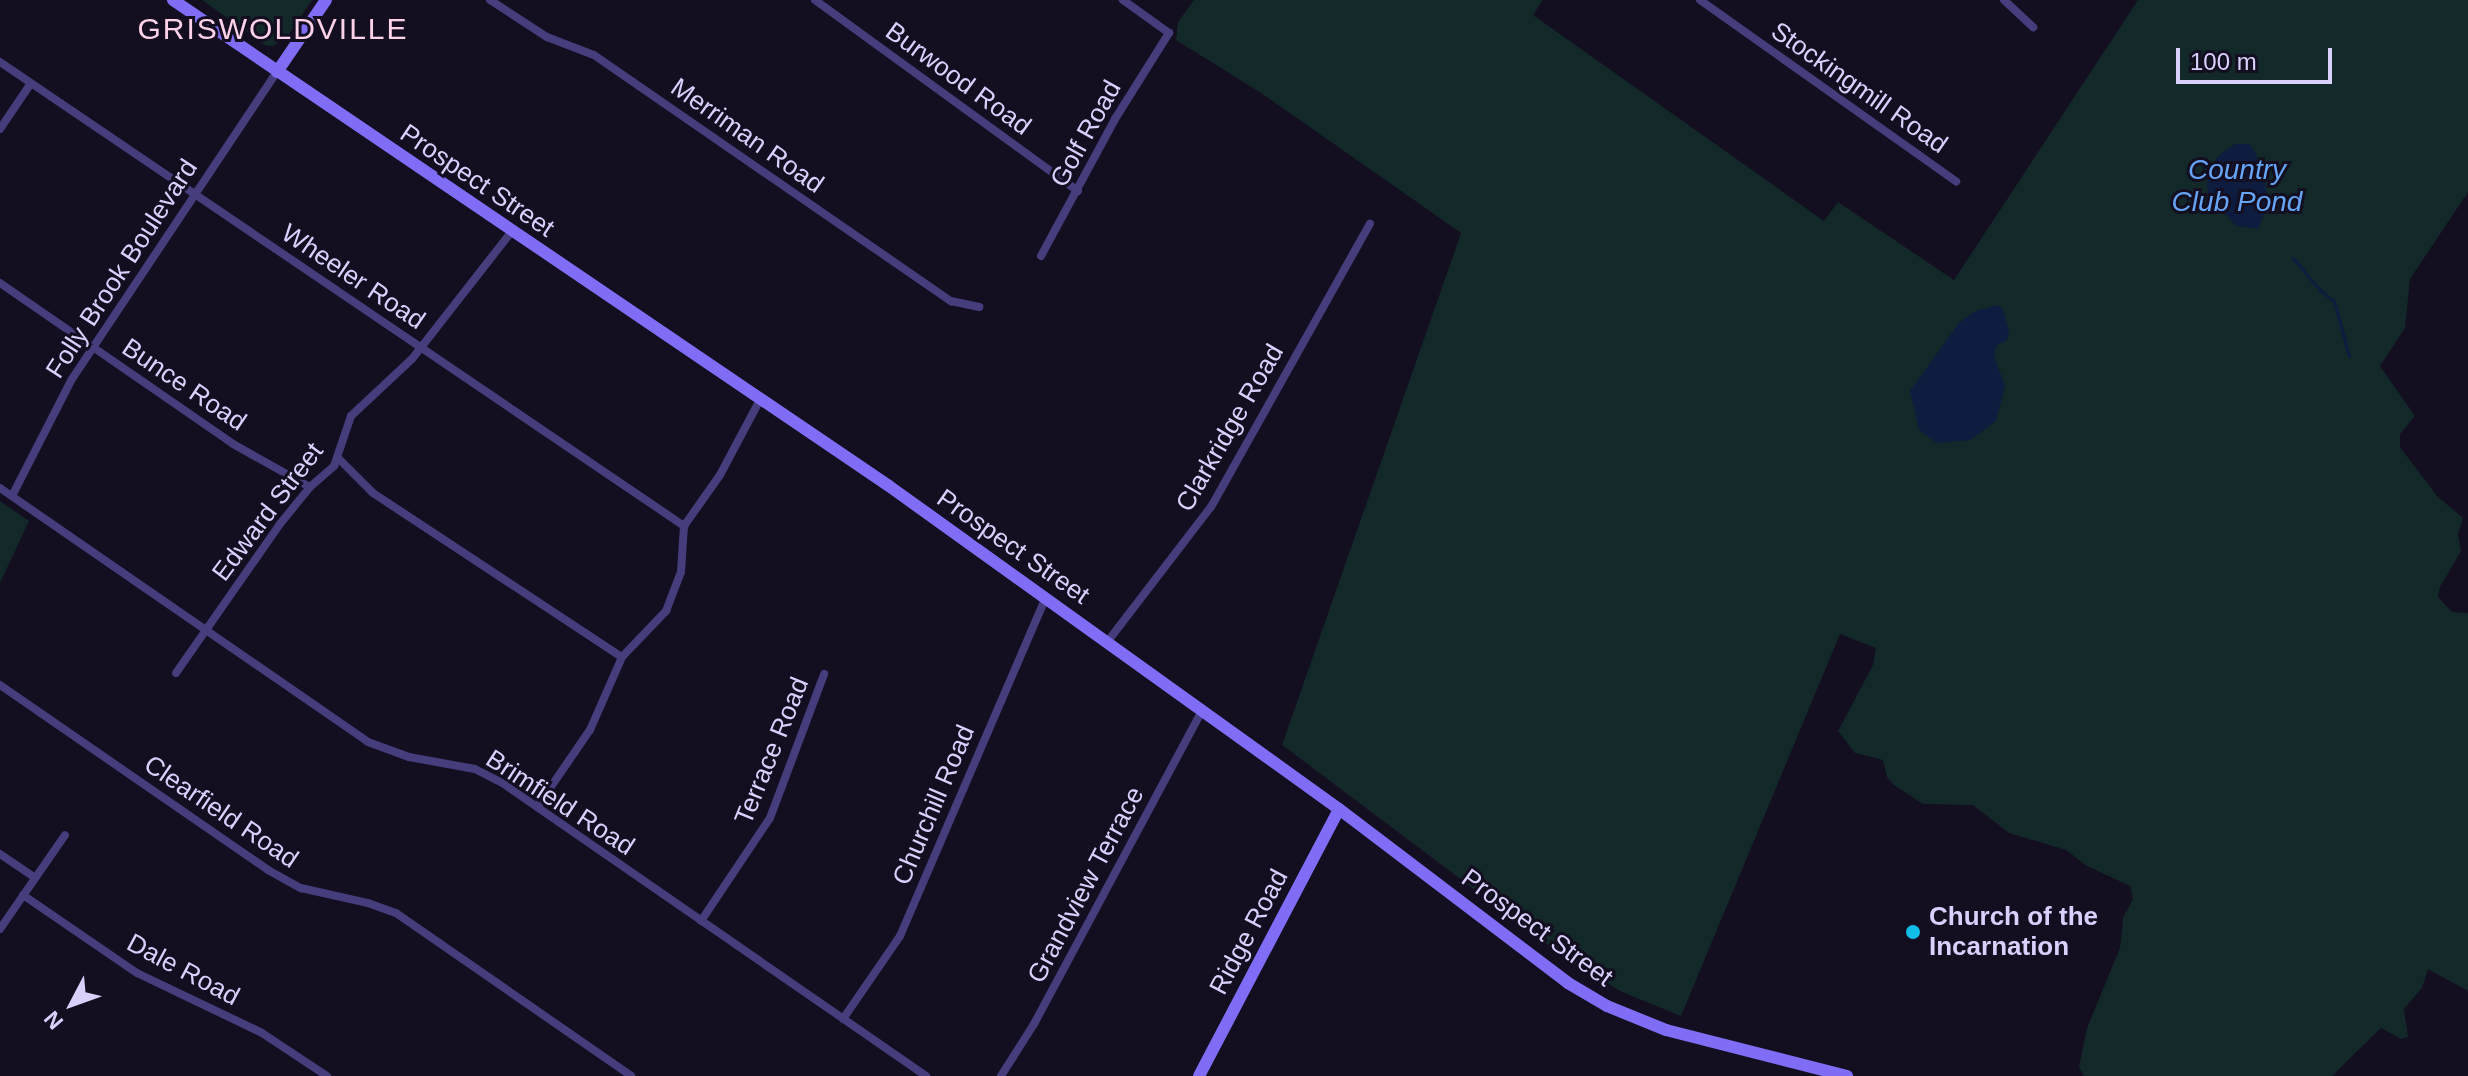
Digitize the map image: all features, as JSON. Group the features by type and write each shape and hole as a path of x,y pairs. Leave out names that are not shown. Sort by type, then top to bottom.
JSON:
{"main road":[{"name":"Prospect Street","path":"173,0 761,398 1046,597 1339,809 1555,973 1607,1006 1697,1040 1847,1076"},
{"path":"277,72 326,0"},
{"name":"Ridge Road","path":"1199,1076 1339,809"}],"street":[{"name":"Merriman Road","path":"490,0 547,37 594,55 951,301 979,307"},
{"name":"Burwood Road","path":"815,0 1078,191"},
{"name":"Golf Road","path":"1041,256 1115,119 1169,33 1123,0"},
{"name":"Stockingmill Road","path":"1700,0 1956,181"},
{"path":"2004,0 2033,27"},
{"name":"Wheeler Road","path":"0,62 684,526"},
{"name":"Folly Brook Boulevard","path":"12,496 51,417 92,347 277,72"},
{"path":"0,129 4,115 31,83"},
{"name":"Clarkridge Road","path":"1108,641 1211,507 1370,224"},
{"name":"Edward Street","path":"176,673 280,524 310,487 339,459 351,416 422,348 512,231"},
{"name":"Bunce Road","path":"0,283 233,444 310,487"},
{"path":"537,807 590,730 622,657 660,620 672,600 681,572 684,526 720,475 761,398"},
{"path":"339,459 373,493 622,657"},
{"name":"Brimfield Road","path":"0,488 368,742 409,757 475,769 537,807 926,1076"},
{"name":"Churchill Road","path":"843,1019 900,936 1046,597"},
{"name":"Terrace Road","path":"701,921 770,818 824,674"},
{"name":"Clearfield Road","path":"0,685 268,870 301,888 368,903 396,913 631,1076"},
{"name":"Grandview Terrace","path":"1001,1076 1034,1024 1202,711"},
{"path":"0,929 65,835"},
{"path":"0,854 34,877"},
{"name":"Dale Road","path":"23,895 137,973 262,1033 327,1076"}],"green space":[{"path":"202,0 312,0 287,37 273,46 265,45"},
{"path":"1194,0 1543,0 1533,15 1824,221 1838,202 1954,280 2138,0 2468,0 2468,192 2410,279 2405,328 2380,366 2415,416 2400,434 2400,447 2437,496 2463,518 2458,534 2461,551 2440,587 2438,597 2452,612 2468,613 2468,991 2428,969 2422,988 2404,1009 2408,1037 2401,1039 2381,1028 2332,1076 2084,1076 2079,1067 2087,1028 2120,948 2123,918 2133,899 2130,886 2087,866 2066,850 2009,833 1973,805 1923,804 1894,785 1887,777 1883,760 1855,753 1838,731 1873,665 1876,648 1840,634 1681,1016 1622,992 1571,962 1282,745 1461,233 1261,93 1176,40 1178,22"},
{"path":"0,501 29,521 0,583"}],"water":[{"name":"Country Club Pond","path":"2235,144 2249,144 2265,177 2267,207 2258,229 2236,226 2208,194 2207,182 2212,166 2218,156"},
{"path":"1998,305 2003,309 2009,333 2006,341 1997,345 1994,356 2005,386 1996,421 1970,440 1937,443 1919,430 1910,391 1959,323 1975,311"}],"waterway":[{"path":"2293,258 2319,289 2334,301 2349,356"}],"place":[{"name":"Church of the Incarnation","path":"1913,932"}],"district":[{"name":"GRISWOLDVILLE","path":"273,29"}]}
